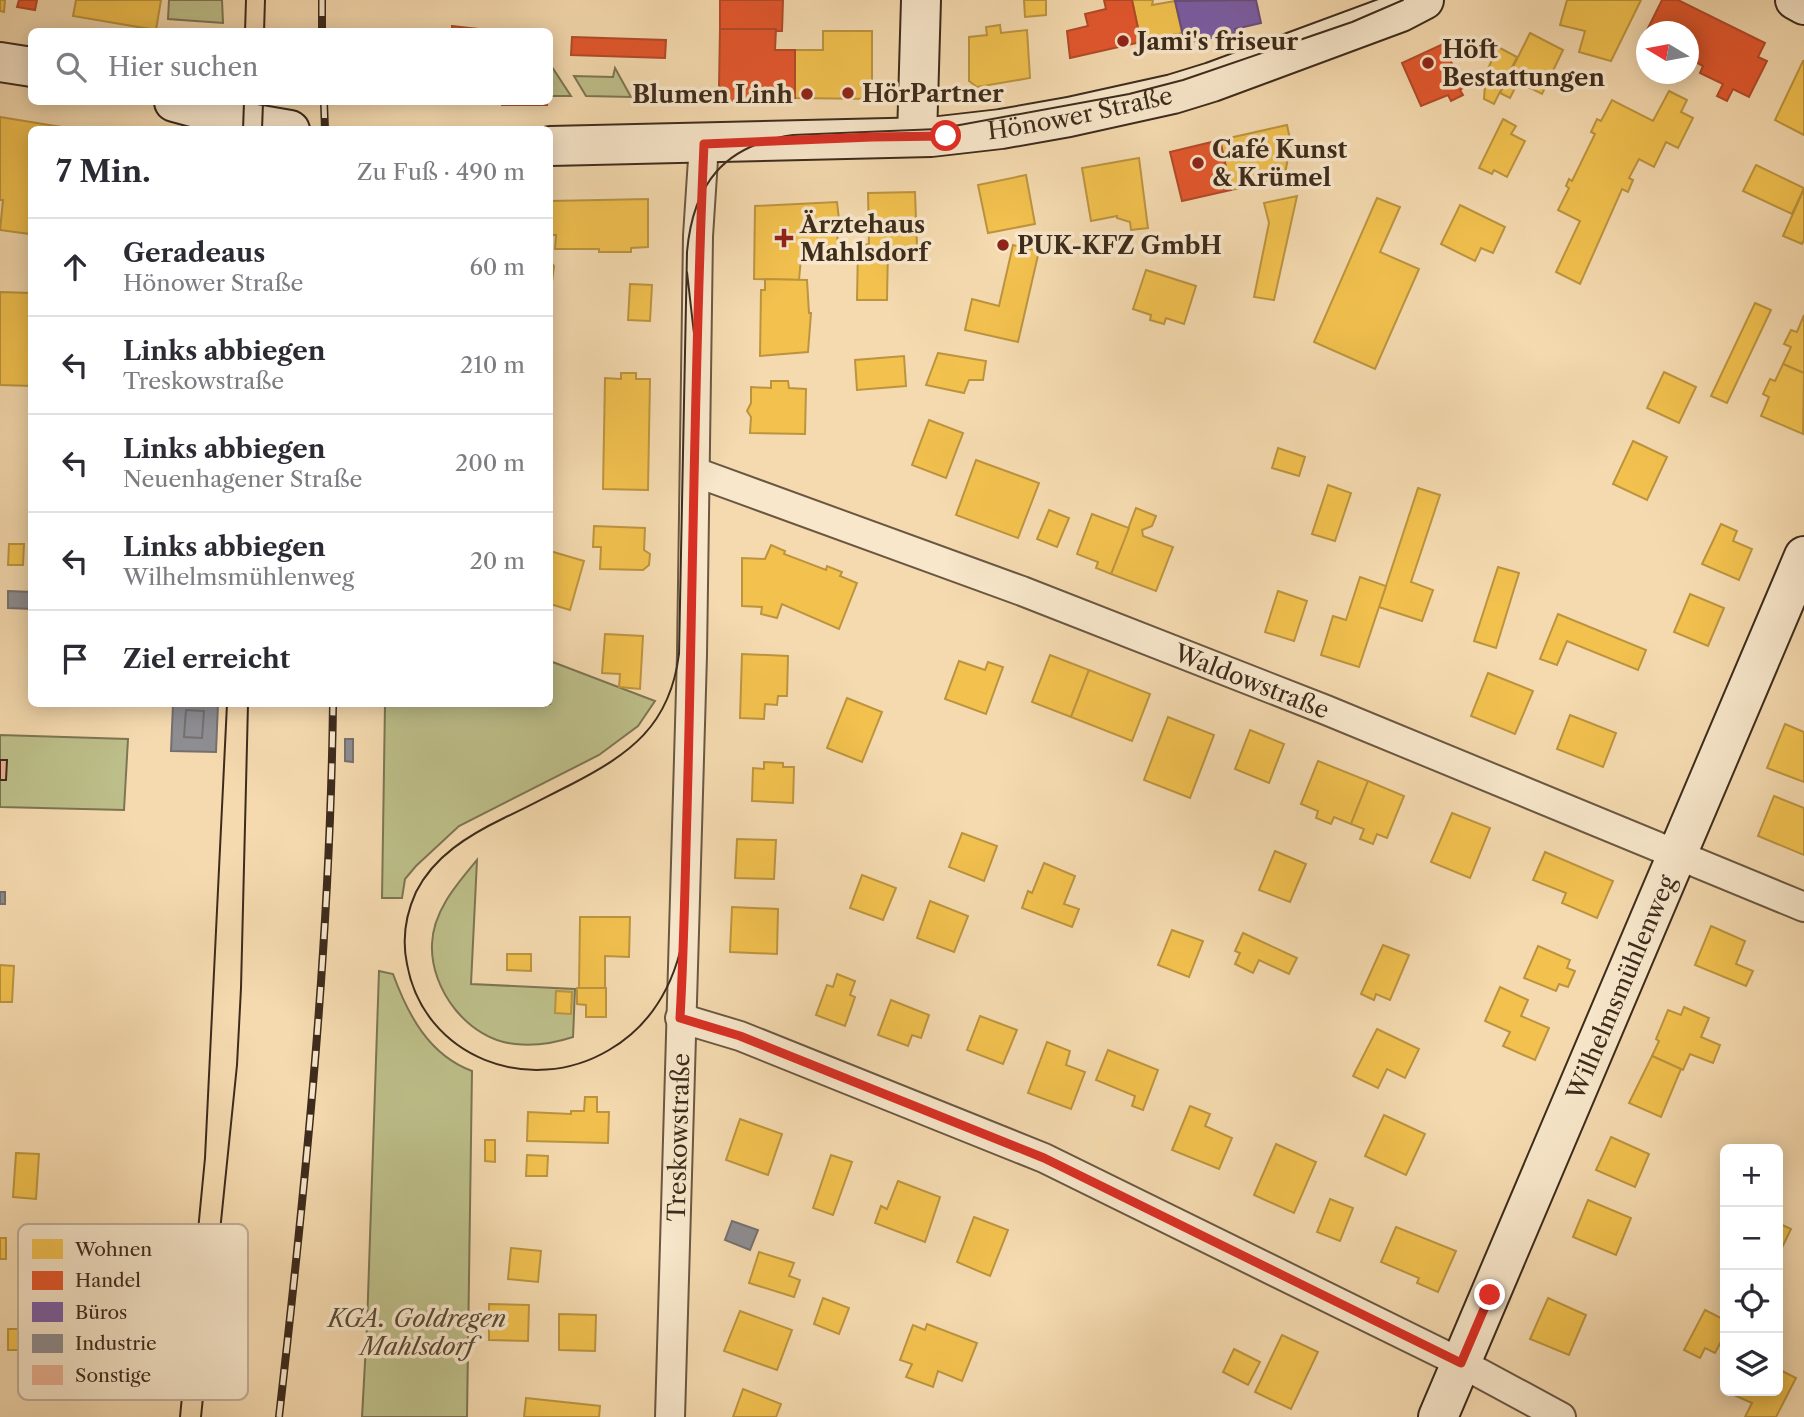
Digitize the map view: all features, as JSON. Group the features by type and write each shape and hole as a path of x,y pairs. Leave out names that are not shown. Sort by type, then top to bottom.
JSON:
{"street":[{"path":"917,137 921,0"},
{"name":"Hönower Straße","path":"553,146 946,136 1001,129 1172,94 1401,12 1424,0"},
{"path":"1795,0 1804,5"},
{"path":"0,62 28,66"},
{"path":"185,105 267,126"},
{"name":"Treskowstraße","path":"670,1417 684,951 698,236 704,144"},
{"name":"Waldowstraße","path":"695,472 1047,601 1326,710 1804,907"},
{"name":"Wilhelmsmühlenweg","path":"1438,1417 1804,556"},
{"path":"680,1018 740,1036 1044,1158 1461,1363 1561,1417"}],"green space":[{"path":"169,0 222,0 223,23 168,19"},
{"path":"615,68 631,97 586,96 574,76 613,77"},
{"path":"553,69 571,96 553,96"},
{"path":"553,662 655,701 638,726 599,755 459,826 405,879 402,898 382,898 385,707 553,707"},
{"path":"0,735 128,739 124,810 0,807"},
{"path":"477,860 471,984 575,989 573,1037 530,1045 498,1040 468,1023 445,995 433,961 433,932 447,899"},
{"name":"KGA. Goldregen Mahlsdorf","path":"379,971 393,974 413,1018 432,1044 457,1064 472,1071 467,1417 362,1417"}],"building: Wohnen":[{"path":"0,0 5,0 4,12 0,11"},
{"path":"76,0 161,0 156,28 73,16"},
{"path":"1024,0 1046,0 1046,15 1025,17"},
{"path":"1132,0 1153,0 1152,5 1175,1 1182,33 1141,42"},
{"path":"1567,0 1641,0 1611,61 1579,52 1585,31 1560,25"},
{"path":"1000,25 1001,33 1027,30 1030,78 977,87 969,81 969,37 987,35 986,27"},
{"path":"823,31 872,31 872,99 795,98 795,50 823,50"},
{"path":"1530,33 1563,50 1542,94 1518,82 1510,98 1500,93"},
{"path":"1498,47 1517,57 1494,104 1484,99 1486,73"},
{"path":"1804,61 1804,135 1775,120"},
{"path":"1669,91 1687,100 1681,112 1693,118 1678,148 1666,142 1654,167 1639,159 1629,178 1633,180 1628,192 1622,189 1580,284 1556,272 1580,221 1558,210 1569,188 1566,186 1569,179 1572,181 1595,134 1591,132 1597,119 1601,121 1612,100 1653,121"},
{"path":"0,117 56,126 28,126 28,234 0,230 3,200 0,200"},
{"path":"1503,119 1516,126 1511,134 1525,141 1507,177 1494,170 1492,174 1479,168"},
{"path":"1287,125 1291,144 1284,178 1231,190 1220,140"},
{"path":"1139,158 1148,228 1131,230 1130,222 1117,216 1091,221 1082,168"},
{"path":"1756,165 1804,188 1792,214 1743,191"},
{"path":"1026,175 1035,224 988,233 978,185"},
{"path":"1804,189 1804,240 1802,244 1783,236"},
{"path":"915,192 917,247 869,248 868,193"},
{"path":"1297,196 1274,300 1254,297 1269,223 1264,203"},
{"path":"1377,198 1400,207 1380,252 1419,269 1375,369 1314,342"},
{"path":"648,199 648,247 631,248 631,252 555,249 553,201"},
{"path":"837,202 840,228 837,229 838,248 809,250 805,257 801,258 799,280 754,279 755,206"},
{"path":"1460,205 1505,227 1493,253 1481,248 1475,261 1441,244"},
{"path":"869,244 869,248 888,248 887,300 857,300 858,246"},
{"path":"1013,245 1039,251 1018,342 965,330 972,299 999,306"},
{"path":"1146,270 1196,286 1184,324 1166,318 1164,324 1150,320 1151,315 1133,309"},
{"path":"765,279 807,280 811,313 808,352 760,356 761,290 765,290"},
{"path":"630,284 652,285 650,321 628,320"},
{"path":"0,292 28,293 28,386 0,385"},
{"path":"1755,303 1771,310 1727,403 1711,396"},
{"path":"1804,315 1804,373 1783,364 1791,347 1784,344 1791,330 1797,332"},
{"path":"938,353 986,361 983,380 969,380 964,393 926,385"},
{"path":"904,356 906,386 857,390 855,360"},
{"path":"1783,364 1804,373 1803,434 1761,416 1769,397 1763,394 1770,379 1775,381"},
{"path":"1664,372 1696,387 1679,423 1647,408"},
{"path":"621,373 636,373 636,379 650,379 648,490 603,489 605,378 621,379"},
{"path":"771,381 788,381 789,388 806,389 805,434 750,433 751,417 747,411 751,403 751,387 771,388"},
{"path":"929,420 963,433 946,478 912,465"},
{"path":"1633,441 1667,457 1647,500 1613,484"},
{"path":"1278,448 1305,457 1299,476 1272,468"},
{"path":"976,460 1039,483 1018,538 956,515"},
{"path":"1328,485 1351,493 1335,541 1312,534"},
{"path":"1418,488 1440,495 1411,582 1433,590 1422,621 1379,607"},
{"path":"1136,508 1156,516 1152,526 1142,530 1143,536 1173,547 1156,591 1111,574"},
{"path":"1049,510 1069,518 1057,547 1037,539"},
{"path":"1092,514 1129,528 1111,574 1096,568 1098,562 1077,554"},
{"path":"1721,524 1737,531 1733,541 1752,549 1739,580 1702,564"},
{"path":"594,526 645,528 644,550 650,554 649,565 643,570 600,569 601,547 593,547"},
{"path":"9,544 24,544 23,565 8,565"},
{"path":"771,545 785,551 784,554 826,570 827,566 842,572 840,576 857,583 839,629 782,604 777,618 761,614 762,607 742,606 742,558 765,559"},
{"path":"553,552 584,561 570,610 553,605"},
{"path":"1498,567 1519,573 1496,648 1474,641"},
{"path":"1360,577 1386,586 1359,667 1321,655 1333,616 1346,620"},
{"path":"1278,591 1307,601 1294,641 1265,632"},
{"path":"1690,594 1724,608 1708,646 1674,632"},
{"path":"1558,614 1646,650 1638,670 1567,641 1557,665 1540,659"},
{"path":"605,634 643,636 640,689 619,687 620,674 602,673"},
{"path":"742,654 788,656 787,696 778,696 777,705 765,704 764,719 740,718"},
{"path":"1050,655 1089,670 1071,717 1032,702"},
{"path":"959,661 985,670 988,662 1003,667 986,714 945,699"},
{"path":"1089,670 1150,694 1132,741 1071,717"},
{"path":"1488,673 1533,691 1515,734 1471,716"},
{"path":"847,698 882,712 862,762 827,748"},
{"path":"1570,715 1616,733 1603,767 1557,749"},
{"path":"1168,717 1214,735 1190,798 1144,780"},
{"path":"1785,724 1804,732 1804,782 1767,768"},
{"path":"1250,730 1284,744 1269,783 1235,769"},
{"path":"1318,761 1368,781 1351,824 1334,817 1331,824 1316,818 1318,811 1301,804"},
{"path":"764,762 783,763 783,767 794,767 793,803 752,801 753,768 764,769"},
{"path":"1368,781 1404,796 1387,838 1377,834 1373,844 1360,839 1364,829 1351,824"},
{"path":"1774,796 1804,808 1804,855 1758,836"},
{"path":"1452,813 1490,828 1470,878 1431,862"},
{"path":"962,833 997,846 984,881 949,867"},
{"path":"737,839 776,840 774,879 735,878"},
{"path":"1275,851 1306,864 1290,902 1259,890"},
{"path":"1545,852 1613,881 1597,918 1562,903 1566,893 1533,880"},
{"path":"1044,863 1075,876 1064,904 1079,909 1072,927 1022,908 1028,891 1032,893"},
{"path":"862,875 896,888 883,920 850,908"},
{"path":"930,901 968,916 954,952 917,938"},
{"path":"732,907 778,909 777,954 730,952"},
{"path":"580,917 630,917 629,957 605,956 605,988 579,988"},
{"path":"1711,926 1745,941 1736,964 1753,971 1746,986 1695,965"},
{"path":"1172,930 1203,941 1189,977 1158,965"},
{"path":"1243,933 1297,958 1289,974 1259,960 1253,973 1235,964 1240,953 1235,951"},
{"path":"1383,945 1409,955 1390,1000 1376,994 1374,1000 1361,994"},
{"path":"1538,946 1570,960 1567,968 1575,971 1568,987 1559,984 1556,991 1524,978"},
{"path":"507,954 531,954 531,971 507,970"},
{"path":"0,965 14,966 12,1002 0,1002"},
{"path":"837,974 855,981 850,995 855,997 845,1026 816,1015 827,985 833,987"},
{"path":"1500,987 1528,1000 1521,1016 1549,1028 1535,1060 1503,1046 1510,1032 1485,1021"},
{"path":"577,988 606,988 606,1017 586,1017 586,1005 577,1004"},
{"path":"556,991 572,992 571,1014 555,1013"},
{"path":"891,1000 929,1015 921,1038 912,1035 908,1046 878,1035"},
{"path":"1684,1007 1709,1018 1701,1037 1720,1045 1713,1063 1690,1054 1683,1070 1652,1056 1668,1010 1681,1015"},
{"path":"980,1016 1017,1030 1003,1064 967,1050"},
{"path":"1377,1029 1419,1049 1405,1078 1387,1069 1378,1088 1353,1076"},
{"path":"1047,1042 1070,1051 1066,1065 1085,1072 1071,1109 1028,1093"},
{"path":"1108,1050 1158,1070 1143,1110 1132,1106 1135,1096 1096,1080"},
{"path":"1652,1056 1681,1069 1661,1117 1629,1103"},
{"path":"585,1097 597,1097 597,1112 609,1112 608,1143 527,1141 528,1112 571,1114 571,1111 584,1111"},
{"path":"1190,1106 1210,1114 1205,1126 1232,1138 1219,1169 1172,1150"},
{"path":"1384,1115 1425,1134 1406,1175 1365,1156"},
{"path":"740,1119 782,1134 768,1175 726,1160"},
{"path":"1611,1137 1649,1154 1635,1187 1596,1170"},
{"path":"485,1140 495,1140 495,1162 485,1161"},
{"path":"1276,1144 1316,1162 1294,1213 1254,1195"},
{"path":"16,1153 39,1154 36,1199 13,1197"},
{"path":"527,1155 548,1156 547,1176 526,1176"},
{"path":"831,1155 852,1162 833,1215 813,1208"},
{"path":"898,1181 940,1197 925,1242 875,1223 881,1206 887,1209"},
{"path":"1330,1199 1353,1208 1340,1241 1317,1232"},
{"path":"1588,1200 1631,1218 1616,1255 1573,1237"},
{"path":"974,1217 1008,1230 990,1276 957,1262"},
{"path":"1783,1225 1791,1229 1783,1246"},
{"path":"1396,1227 1456,1251 1438,1292 1417,1283 1419,1278 1381,1262"},
{"path":"0,1238 6,1238 6,1259 0,1259"},
{"path":"511,1248 541,1251 538,1282 508,1279"},
{"path":"759,1252 794,1263 789,1276 800,1280 794,1297 749,1283"},
{"path":"823,1298 849,1308 839,1334 814,1324"},
{"path":"1548,1298 1586,1315 1569,1355 1530,1339"},
{"path":"489,1304 529,1305 528,1341 489,1340"},
{"path":"1705,1310 1720,1318 1720,1344 1715,1353 1705,1348 1700,1358 1684,1350"},
{"path":"740,1311 792,1330 777,1370 724,1351"},
{"path":"559,1314 596,1315 595,1351 559,1350"},
{"path":"927,1324 977,1343 962,1381 938,1371 933,1387 906,1377 912,1364 900,1360 913,1325 925,1330"},
{"path":"8,1329 18,1329 18,1350 8,1350"},
{"path":"1282,1335 1318,1352 1291,1409 1255,1392"},
{"path":"1234,1349 1260,1362 1248,1385 1223,1372"},
{"path":"1783,1372 1796,1378 1776,1417 1745,1417 1752,1403 1736,1396 1783,1396"},
{"path":"743,1389 781,1404 776,1417 733,1417"},
{"path":"526,1398 600,1406 599,1417 524,1417"}],"building: Handel":[{"path":"19,0 37,0 35,10 17,7"},
{"path":"720,0 783,0 782,31 720,29"},
{"path":"1104,0 1132,0 1141,42 1070,58 1067,31 1088,26 1085,14 1106,9"},
{"path":"1662,0 1678,0 1765,43 1758,57 1767,61 1749,97 1733,89 1727,101 1717,96 1723,84 1700,73 1703,66 1699,64 1699,21 1652,21"},
{"path":"720,29 776,29 775,50 795,50 795,98 729,101 719,89"},
{"path":"572,37 666,40 665,58 571,55"},
{"path":"1443,44 1463,88 1460,90 1463,95 1451,101 1448,95 1421,106 1402,63"},
{"path":"1220,140 1231,190 1182,201 1170,152"}],"building: Büros":[{"path":"1256,0 1261,23 1235,29 1236,33 1185,43 1175,1"}],"building: Industrie":[{"path":"8,591 28,592 28,609 8,608"},
{"path":"173,707 218,707 216,752 171,751"},
{"path":"186,710 204,711 202,738 184,737"},
{"path":"345,739 353,739 353,762 345,761"},
{"path":"0,892 5,892 5,904 0,904"},
{"path":"732,1221 758,1230 750,1250 725,1240"}],"building: Sonstige":[{"path":"0,760 7,760 6,780 0,780"}],"tram line":[{"path":"245,28 246,0"},
{"path":"264,28 265,0"},
{"path":"687,272 699,378 685,929 666,989 643,1023 627,1038 609,1050 578,1064 546,1070 515,1068 485,1060 458,1045 435,1024 417,997 407,964 407,918 416,892 443,857 466,839 611,762 644,735 667,700 679,654 687,252 696,206 716,172 731,158 748,148 793,135 938,129 1129,94 1183,80 1352,22 1403,0"},
{"path":"243,126 244,105"},
{"path":"262,126 263,105"},
{"path":"199,1224 205,1158 227,707"},
{"path":"221,1224 237,1065 248,707"},
{"path":"180,1417 182,1400"},
{"path":"201,1417 203,1400"}],"railway":[{"path":"322,0 322,28"},
{"path":"324,105 325,126"},
{"path":"279,1417 322,972 333,707"}],"place":[{"name":"Jami's friseur","path":"1123,41"},
{"name":"Höft Bestattungen","path":"1428,63"},
{"name":"HörPartner","path":"848,93"},
{"name":"Blumen Linh","path":"807,94"},
{"name":"Café Kunst & Krümel","path":"1198,163"},
{"name":"Ärztehaus Mahlsdorf","path":"784,238"},
{"name":"PUK-KFZ GmbH","path":"1003,245"}],"route":[{"path":"946,136 704,144 698,236 692,655 680,1018 740,1036 1044,1158 1461,1363 1490,1295"}]}
